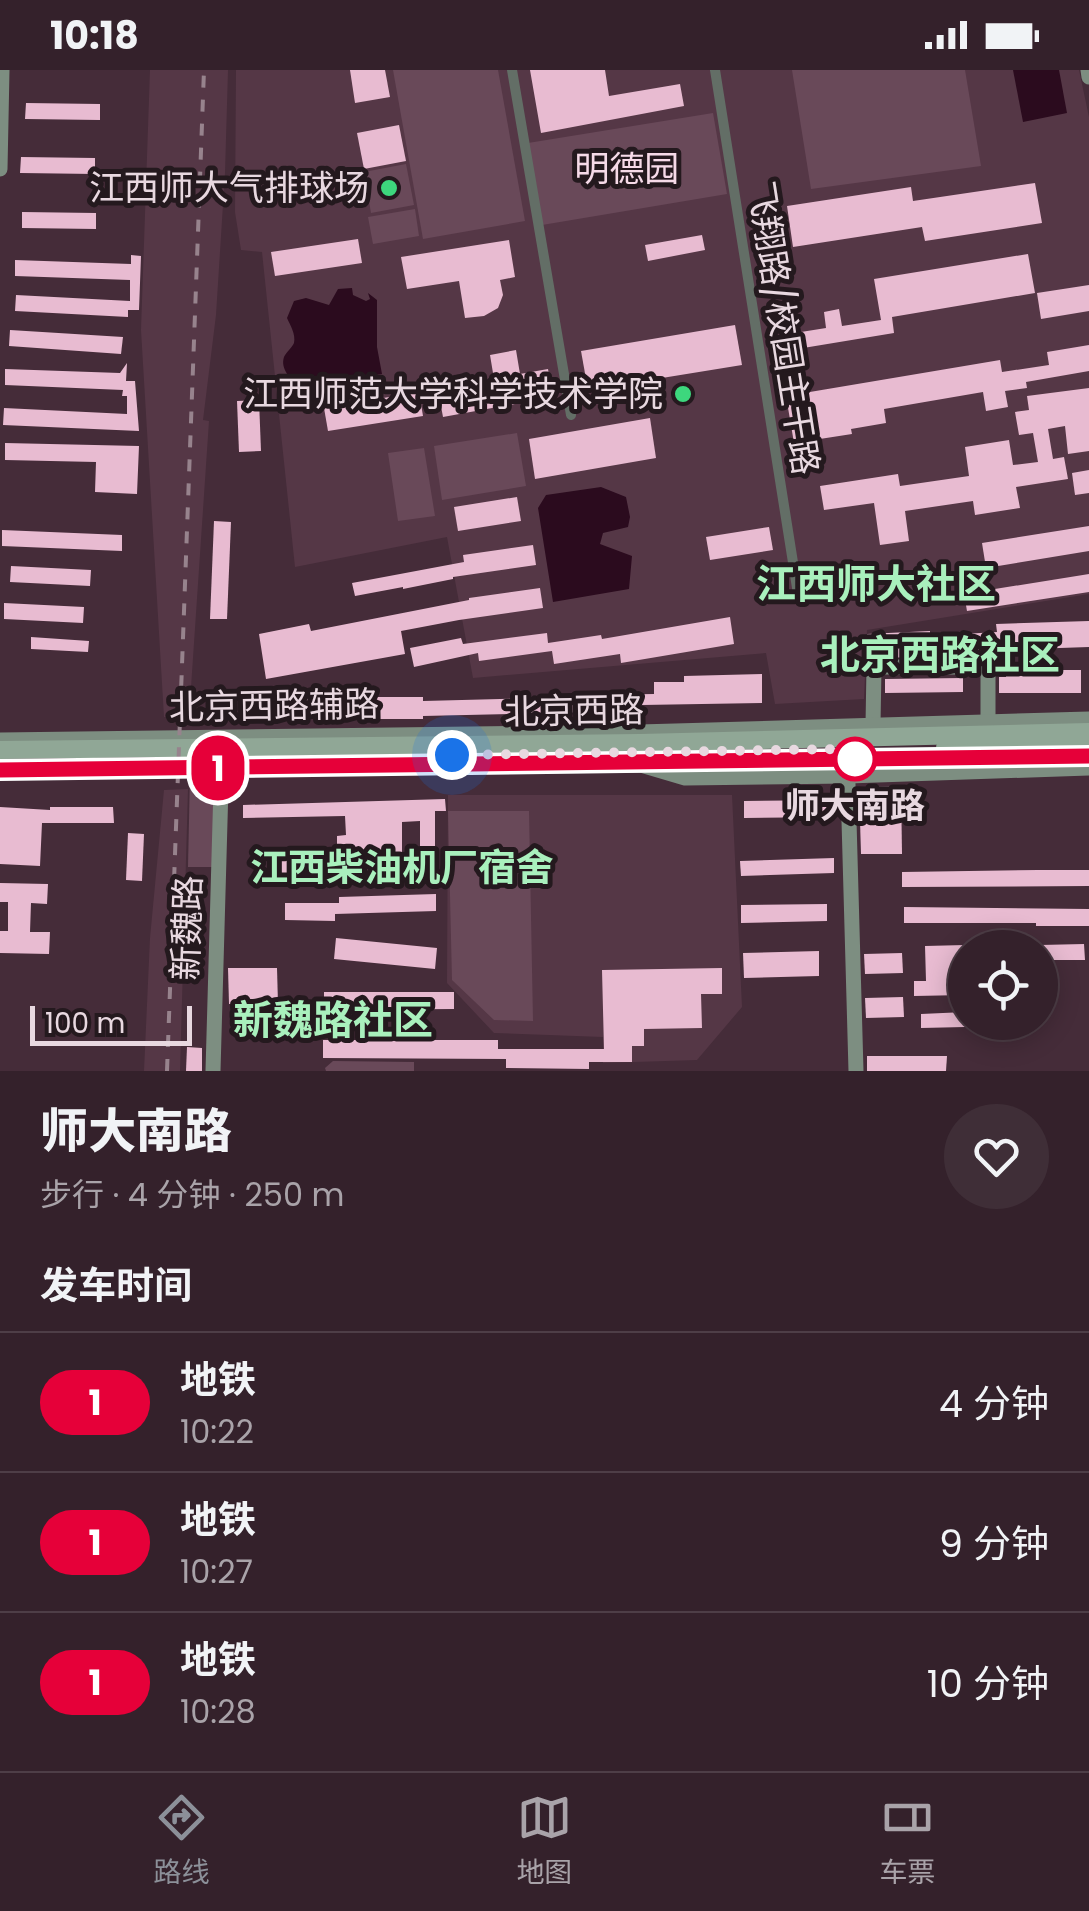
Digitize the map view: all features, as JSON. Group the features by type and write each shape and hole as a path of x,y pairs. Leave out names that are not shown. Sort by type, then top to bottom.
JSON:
{"main road":[{"path":"0,169 2,70"},
{"path":"873,725 874,667 988,667 988,722"},
{"name":"北京西路辅路","path":"0,740 639,732 1089,719"},
{"name":"北京西路","path":"0,750 640,743 1089,732"},
{"name":"北京西路","path":"0,760 1089,746"},
{"path":"847,749 856,1071"},
{"name":"北京西路辅路","path":"0,771 641,765 685,778 1089,768"},
{"name":"新魏路","path":"213,1071 222,786"}],"street":[{"path":"512,70 571,414"},
{"name":"飞翔路/校园主干路","path":"715,70 798,594"}],"shaded area":[{"path":"150,70 228,70 216,315 203,420 209,421 189,717 164,717 141,330"},
{"name":"江西师范大学科学技术学院","path":"236,70 1079,70 1089,117 1089,594 867,630 864,699 775,704 766,653 473,678 447,537 295,567 262,252 241,250 235,212"},
{"path":"1013,70 1059,70 1067,113 1023,122"},
{"path":"352,288 353,295 366,301 370,299 368,293 377,300 377,347 382,374 299,386 287,374 283,361 294,343 287,318 294,301 306,298 329,305 338,289"},
{"path":"601,487 626,497 628,527 603,533 600,544 632,556 629,589 553,602 538,508 546,495"},
{"path":"188,789 180,1071 144,1071 150,938 164,790"},
{"path":"448,795 732,795 742,1007 697,1060 603,1063 603,1037 494,1033 447,983"}],"green space":[{"path":"393,70 498,70 525,221 423,239"},
{"path":"792,70 965,70 981,166 811,189"},
{"name":"明德园","path":"713,113 727,194 542,225 528,143"},
{"name":"江西师大气排球场","path":"406,164 414,205 371,213 364,172"},
{"path":"415,209 419,236 373,244 368,217"},
{"path":"517,433 526,486 442,500 434,446"},
{"path":"424,448 435,516 398,521 388,453"},
{"path":"190,774 217,775 214,867 188,867"},
{"path":"448,811 529,811 533,1021 494,1020 452,980"},
{"path":"333,1061 414,1062 414,1071 326,1071"}],"building":[{"path":"350,70 385,70 390,97 355,103"},
{"path":"530,70 605,70 609,96 680,84 684,106 541,133"},
{"path":"26,103 100,104 100,120 25,119"},
{"path":"399,125 406,161 364,169 357,133"},
{"path":"21,157 95,158 95,174 20,173"},
{"path":"1035,183 1042,223 925,241 922,227 793,247 787,206 911,187 913,201"},
{"path":"22,212 96,213 96,229 22,228"},
{"path":"702,235 705,250 648,261 645,245"},
{"path":"358,239 362,263 275,276 271,252"},
{"path":"509,240 515,277 500,280 503,295 498,308 484,316 465,318 459,281 407,289 401,257"},
{"path":"1028,254 1035,293 892,317 894,333 779,352 776,336 826,328 824,312 839,309 842,326 881,320 874,279"},
{"path":"131,255 141,256 139,310 128,310 128,317 15,311 16,295 130,301 130,280 15,276 15,260 131,264"},
{"path":"1089,285 1089,311 1041,319 1037,293"},
{"path":"735,325 742,365 588,390 581,351"},
{"path":"10,330 123,337 121,354 9,346"},
{"path":"1089,345 1089,371 1026,382 1027,388 1005,391 1008,407 986,411 983,392 884,409 886,423 851,429 852,434 794,443 786,396 1000,360 1002,372 1049,365 1047,352"},
{"path":"516,350 520,374 548,369 553,397 443,417 438,390 494,379 490,355"},
{"path":"127,363 126,381 135,381 139,431 3,425 4,408 127,414 123,390 5,385 5,369 120,373"},
{"path":"1089,388 1089,451 1068,454 1065,426 1048,429 1053,459 1064,457 1068,479 1016,487 1020,508 975,515 973,501 905,511 909,541 880,545 874,503 824,510 820,486 898,474 900,486 969,476 965,447 1009,440 1013,465 1038,462 1033,433 1019,435 1015,412 1029,410 1027,396"},
{"path":"419,392 423,416 328,431 324,408"},
{"path":"259,400 261,451 239,452 237,401"},
{"path":"650,418 656,458 535,479 529,439"},
{"path":"5,443 139,446 137,494 95,492 96,462 5,460"},
{"path":"1089,470 1089,493 1075,495 1072,473"},
{"path":"517,497 521,521 458,531 454,507"},
{"path":"214,521 231,522 227,619 210,619"},
{"path":"1089,526 1089,551 986,568 982,543"},
{"path":"769,527 773,550 710,560 706,537"},
{"path":"2,530 122,535 122,551 2,546"},
{"path":"533,545 536,565 355,596 352,583 464,562 463,555"},
{"path":"11,566 91,570 90,586 10,582"},
{"path":"1089,574 1089,592 967,611 964,594"},
{"path":"540,588 543,608 401,631 405,654 266,679 259,634 309,624 311,631 469,598"},
{"path":"4,603 84,607 83,623 4,619"},
{"path":"730,617 734,644 621,663 620,654 554,664 552,651 479,661 478,653 414,667 410,648 461,638 463,644 547,633 548,643 601,635 602,639"},
{"path":"1089,621 1089,647 997,650 998,658 868,658 867,634 930,631 930,636 997,632 996,624"},
{"path":"31,637 89,641 88,652 31,649"},
{"path":"1006,670 1081,670 1081,693 999,693 999,677 1006,677"},
{"path":"762,674 762,703 642,705 642,711 423,719 271,716 271,691 310,690 310,697 423,697 423,701 654,694 654,682 684,682 684,676"},
{"path":"963,678 963,692 885,693 885,679"},
{"path":"901,786 902,854 861,854 859,787"},
{"path":"445,799 446,811 435,811 435,873 279,878 279,860 337,860 337,836 346,835 345,816 243,818 243,805","holes":["420,821 420,856 402,857 402,822"]},
{"path":"836,800 837,817 744,818 744,801"},
{"path":"0,807 113,807 114,823 42,823 40,866 0,864"},
{"path":"128,833 144,834 142,881 126,880"},
{"path":"834,858 834,873 741,876 740,861"},
{"path":"1089,870 1089,886 902,887 902,872"},
{"path":"0,883 48,884 47,904 31,903 30,932 50,932 49,954 0,953 0,931 8,931 8,902 0,902"},
{"path":"436,894 436,911 335,914 335,921 285,920 285,903 339,903 339,897"},
{"path":"827,904 827,921 741,923 741,905"},
{"path":"904,907 1089,909 1089,926 904,923"},
{"path":"336,938 437,948 435,969 334,959"},
{"path":"1084,944 1085,960 1058,960 1058,945"},
{"path":"948,945 948,995 914,996 914,981 926,981 925,946"},
{"path":"819,951 819,976 744,978 743,953"},
{"path":"902,953 903,973 865,974 864,954"},
{"path":"228,968 277,968 278,1004 229,1004"},
{"path":"722,968 722,994 701,994 702,1028 644,1029 644,1046 632,1046 632,1062 589,1062 589,1069 506,1068 506,1059 323,1058 323,1040 498,1040 498,1049 604,1049 602,970"},
{"path":"324,992 454,992 454,1009 324,1010"},
{"path":"903,997 904,1017 866,1018 865,998"},
{"path":"948,1013 948,1027 921,1028 921,1014"},
{"path":"187,1047 202,1048 202,1071 186,1071"},
{"path":"867,1056 947,1056 946,1071 867,1071"}],"railway":[{"path":"167,1071 204,70"}],"metro line":[{"name":"1","path":"0,770 1089,756"}],"place":[{"name":"江西师大气排球场","path":"389,188"},
{"name":"江西师范大学科学技术学院","path":"683,394"},
{"name":"师大南路","path":"855,759"}],"district":[{"name":"江西师大社区","path":"876,584"},
{"name":"北京西路社区","path":"940,655"},
{"name":"江西柴油机厂宿舍","path":"402,868"},
{"name":"新魏路社区","path":"333,1020"}],"route":[{"path":"452,755 847,749 855,759"}]}
